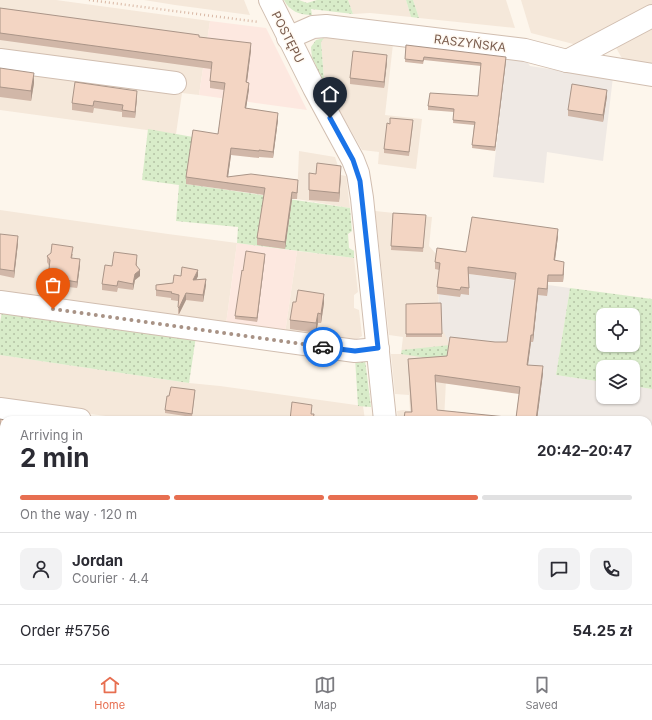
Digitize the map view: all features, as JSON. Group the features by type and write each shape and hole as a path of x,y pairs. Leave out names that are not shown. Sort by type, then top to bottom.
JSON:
{"street":[{"name":"POSTĘPU","path":"270,0 288,38 353,160 358,173 362,198 385,416"},
{"path":"566,61 652,16"},
{"name":"RASZYŃSKA","path":"288,38 313,27 326,26 525,50 566,61 652,76"},
{"path":"0,60 174,83"},
{"path":"0,302 355,351 378,348"},
{"path":"0,409 51,416"}],"path":[{"path":"89,0 262,22"}],"shaded area":[{"path":"0,0 56,0 210,21 199,95 182,93 176,134 0,110"},
{"path":"144,0 244,0 250,15 175,5"},
{"path":"348,0 406,0 411,17 370,13 353,14"},
{"path":"413,0 506,0 515,28 419,18"},
{"path":"521,0 652,0 652,4 590,37 581,46 531,33"},
{"path":"210,21 266,28 307,110 199,95"},
{"path":"652,24 652,67 624,62 614,44"},
{"path":"324,37 393,44 385,115 422,119 416,169 378,164 379,152 362,150 334,101 342,98 344,83 324,80 321,42"},
{"path":"506,57 525,59 530,66 556,70 561,68 613,77 603,161 547,152 544,183 493,177"},
{"path":"299,151 335,157 341,175 346,176 350,208 297,199"},
{"path":"0,210 237,243 226,324 0,292"},
{"path":"375,211 432,217 429,246 437,255 440,270 438,309 450,344 447,361 444,416 398,416 397,411 410,411 409,395 395,394 391,354 401,354 403,337 389,335"},
{"path":"237,243 297,251 285,333 226,324"},
{"path":"297,251 354,258 358,292 354,295 354,308 359,310 362,336 352,342 285,333"},
{"path":"440,270 570,288 556,375 596,381 596,404 640,404 640,387 652,389 652,416 537,416 542,373 450,344 442,329 438,310 439,295 437,294"},
{"path":"0,355 189,383 363,406 364,416 106,416 0,402"}],"green space":[{"path":"284,0 299,0 307,3 317,0 348,0 353,14 311,9 312,15 303,14 292,10"},
{"path":"406,0 413,0 419,18 411,17"},
{"path":"324,38 321,42 324,80 318,80 312,67 316,65 312,58 311,47 316,40"},
{"path":"148,129 193,137 186,184 350,208 352,231 348,234 349,248 354,251 354,258 237,243 238,227 176,221 179,185 142,180"},
{"path":"570,288 652,299 652,389 640,387 640,360 596,360 596,381 556,375"},
{"path":"2,311 196,336 189,383 0,355 0,323"},
{"path":"450,345 447,361 401,354 402,350"},
{"path":"355,358 365,360 371,407 358,406"}],"building":[{"path":"0,8 199,35 199,37 251,43 246,82 249,83 245,108 278,113 273,152 231,148 227,177 251,174 298,180 297,193 292,192 285,242 257,238 265,188 186,177 193,130 218,134 225,83 210,81 212,62 0,33"},
{"path":"406,45 506,57 495,147 472,145 475,122 453,120 454,109 428,106 430,93 478,96 481,63 424,57 423,61 405,59"},
{"path":"353,51 387,55 384,82 350,78"},
{"path":"0,68 34,73 31,91 0,87"},
{"path":"75,82 137,91 135,112 122,110 123,105 94,101 93,106 72,103"},
{"path":"572,84 607,90 603,115 568,110"},
{"path":"390,118 413,120 409,152 384,149 387,123 390,124"},
{"path":"317,163 341,166 339,193 309,190 309,173 316,174"},
{"path":"393,213 426,215 423,248 391,246"},
{"path":"472,217 558,229 554,260 564,262 563,275 548,275 547,289 538,288 533,335 531,335 527,365 543,366 537,416 516,416 520,387 435,375 437,410 496,416 404,416 405,412 412,412 408,359 447,356 450,337 507,342 516,273 468,267 469,288 461,287 460,290 437,287 440,263 435,262 437,248 466,252"},
{"path":"0,234 18,236 14,271 0,269"},
{"path":"52,244 73,247 71,258 80,259 77,282 60,279 61,272 49,269 50,260 47,256 51,253"},
{"path":"246,251 265,254 257,318 235,316"},
{"path":"114,252 137,255 136,265 140,270 135,274 133,284 118,281 117,286 102,284 105,265 112,266"},
{"path":"182,267 198,270 193,280 206,279 203,295 186,293 179,308 179,295 171,293 172,292 156,290 156,285 173,283 174,275 181,276"},
{"path":"298,290 324,294 321,314 318,313 316,323 290,320 293,302 296,302"},
{"path":"441,303 442,334 406,334 406,304"},
{"path":"171,387 195,390 192,414 165,410 167,396 169,396"},
{"path":"292,402 312,405 311,414 314,414 314,416 290,416"}],"way so far":[{"path":"53,309 323,347"}],"route":[{"path":"323,347 355,351 378,348 360,181 353,160 330,118"}]}
